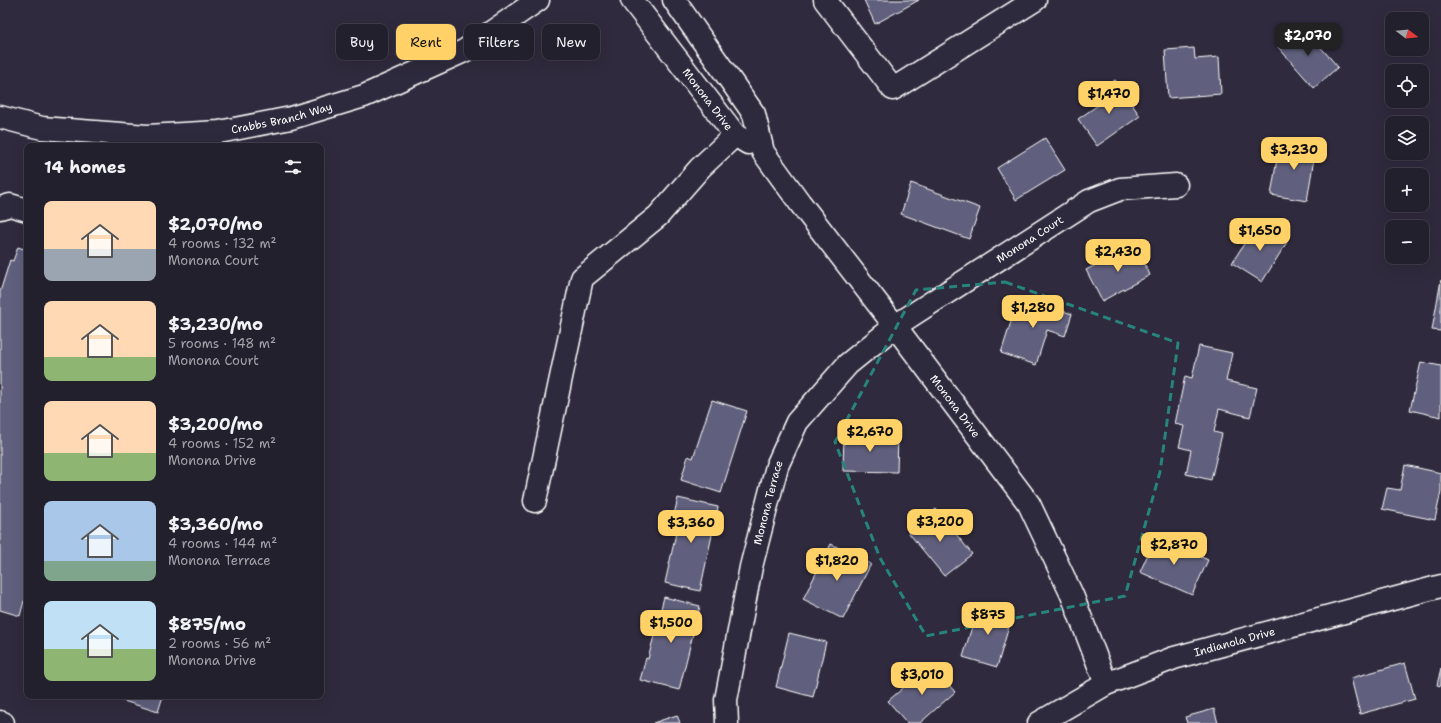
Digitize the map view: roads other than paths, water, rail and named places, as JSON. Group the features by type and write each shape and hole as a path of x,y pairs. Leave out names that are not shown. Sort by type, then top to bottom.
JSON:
{"street":[{"name":"Crabbs Branch Way","path":"0,117 42,128 147,136 220,139 364,96 464,51 538,0"},
{"name":"Monona Drive","path":"632,0 735,135 763,152"},
{"name":"Monona Drive","path":"674,0 754,114 763,152 800,203 1029,504 1072,595 1106,684"},
{"path":"824,0 893,89 1035,0"},
{"path":"535,501 582,278 658,216 700,168 735,135"},
{"name":"Monona Court","path":"895,326 1089,201 1120,189 1176,185"},
{"path":"0,208 10,205 24,209"},
{"name":"Monona Terrace","path":"727,723 726,700 751,567 777,466 797,422 848,364 895,326"},
{"name":"Indianola Drive","path":"1038,723 1106,684 1174,658 1441,586"}]}
